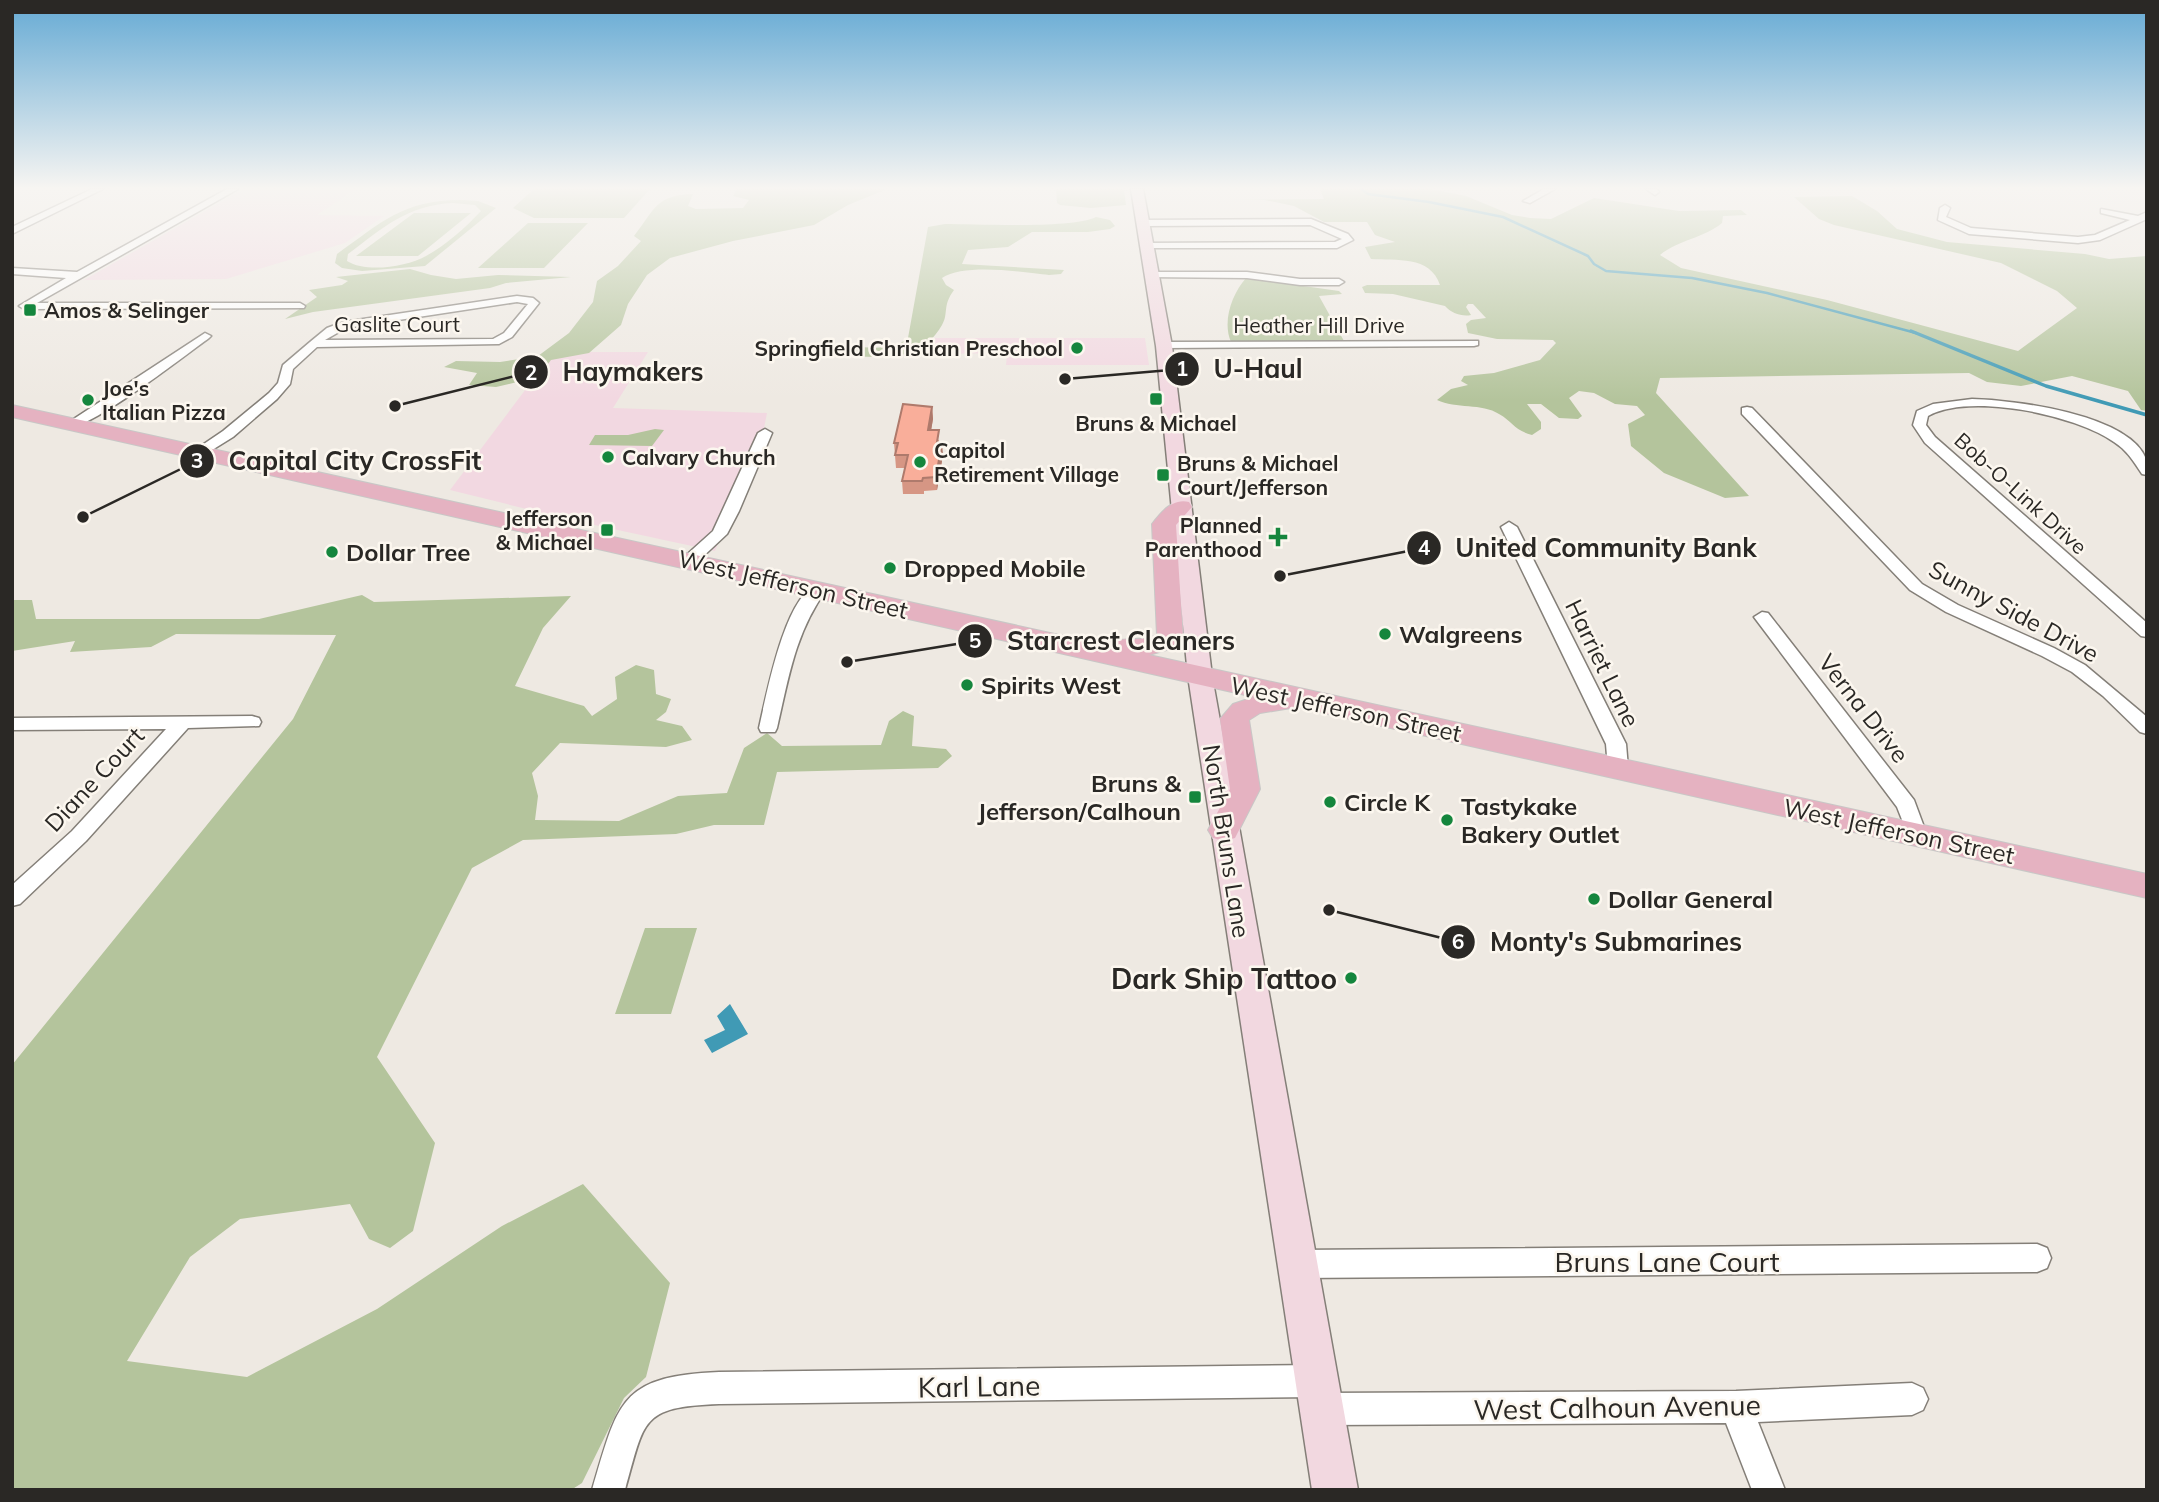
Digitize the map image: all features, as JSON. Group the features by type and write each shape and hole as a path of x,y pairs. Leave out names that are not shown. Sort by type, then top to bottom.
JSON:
{"main road":[{"name":"North Bruns Lane","path":"1149,259 1164,345 1200,676 1335,1490"},
{"name":"West Jefferson Street","path":"12,411 2147,886"},
{"path":"1066,646 1145,648 1161,644 1170,638 1164,524 1181,507"},
{"path":"1224,830 1245,789 1233,726 1238,713 1257,705 1311,701"}],"street":[{"path":"12,313 109,259"},
{"path":"13,271 81,275"},
{"path":"1152,275 1239,275 1300,282 1339,282"},
{"name":"Gaslite Court","path":"517,299 534,303 508,335 495,342 314,344 331,330 351,324 517,299"},
{"path":"24,306 300,306"},
{"path":"74,424 114,401 205,335"},
{"name":"Heather Hill Drive","path":"1164,345 1474,343"},
{"path":"199,452 228,435 281,389 288,369 314,344"},
{"name":"Bob-O-Link Drive","path":"2147,471 2130,448 2092,426 2036,408 1972,401 1930,408 1919,421 1924,434 2147,632"},
{"name":"Sunny Side Drive","path":"1747,411 1916,587 1948,606 2068,662 2105,689 2147,728"},
{"path":"690,561 719,534 732,511 765,433"},
{"name":"Harriet Lane","path":"1509,527 1616,744 1618,768"},
{"path":"768,728 787,649 808,601 818,590"},
{"name":"Verna Drive","path":"1762,617 1907,805 1917,835"},
{"path":"12,724 252,722"},
{"name":"Diane Court","path":"12,898 79,836 182,723"},
{"name":"Bruns Lane Court","path":"1297,1264 2037,1258"},
{"name":"Karl Lane","path":"608,1490 631,1422 643,1404 665,1394 710,1388 1320,1395"},
{"name":"West Calhoun Avenue","path":"1320,1395 1736,1406 1912,1399"},
{"path":"1736,1406 1769,1490"}],"shaded area":[{"path":"121,259 292,259 226,279 84,280"},
{"path":"934,338 1145,338 1149,365 1006,365 1007,353 931,354"},
{"path":"584,352 648,352 613,408 767,413 764,428 715,551 450,490 547,361"}],"green space":[{"path":"336,259 347,259 355,265 375,268 433,259 425,266 362,271 342,268 335,263"},
{"path":"488,259 553,259 544,268 478,268"},
{"path":"624,259 669,259 647,275 628,304 621,325 589,353 551,360 538,377 496,387 469,385 477,373 444,367 456,361 500,362 538,356 569,333 593,302 597,281"},
{"path":"922,259 964,259 962,264 1064,270 1061,274 1049,275 979,270 952,273 942,278 946,285 954,290 948,301 942,325 921,348 894,356 879,357 833,355 828,351 848,347 879,348 899,344 908,338"},
{"path":"1374,259 1667,259 1681,268 1827,300 2018,351 2077,308 2057,291 2001,263 1984,259 2147,259 2147,411 2141,410 2128,391 2072,376 2021,386 1987,382 1969,373 1660,378 1656,393 1749,496 1725,498 1664,473 1631,446 1628,424 1645,415 1637,406 1615,404 1594,393 1579,391 1569,398 1582,416 1578,419 1559,418 1541,404 1527,404 1541,422 1541,429 1532,435 1521,431 1492,411 1437,400 1451,389 1468,385 1461,381 1464,376 1494,373 1540,360 1556,343 1553,340 1497,339 1468,333 1466,324 1471,320 1486,318 1473,304 1466,307 1471,315 1464,315 1445,306 1393,294 1365,293 1362,287 1367,285 1440,285 1429,269 1401,260"},
{"path":"410,269 456,279 498,275 571,277 506,283 490,288 313,312 285,319 317,297 309,290 342,285 348,281 336,277"},
{"path":"1246,278 1339,291 1342,294 1319,296 1344,341 1231,342 1228,334 1230,308 1236,292"},
{"path":"655,429 664,430 652,446 589,445 595,435 628,435"},
{"path":"362,595 374,602 571,596 543,628 515,686 584,706 592,716 617,699 615,677 636,665 654,670 656,694 671,699 666,712 656,720 682,726 692,740 666,747 560,743 532,773 538,796 535,820 619,821 678,796 727,793 744,748 767,733 782,746 881,745 889,721 903,711 914,716 912,746 946,749 952,756 938,768 777,772 764,825 714,825 676,834 523,840 472,868 377,1057 435,1143 413,1231 390,1248 369,1239 350,1204 240,1219 190,1257 127,1361 247,1377 377,1309 502,1226 583,1184 670,1283 646,1377 624,1398 582,1483 571,1490 12,1490 12,1065 293,719 336,635 176,634 151,647 70,652 75,641 12,651 12,600 32,600 36,619 259,619"},
{"path":"645,928 697,928 671,1014 615,1014"}],"water":[{"path":"730,1004 748,1034 712,1053 704,1040 725,1030 717,1016"}],"building":[{"name":"Capitol Retirement Village","path":"903,404 932,407 928,430 939,430 937,442 942,442 936,477 923,478 922,481 902,481 908,455 895,455 898,443 894,443"}],"waterway":[{"path":"1590,259 1606,271 1692,278 1767,293 1916,333"},
{"path":"1911,331 1916,333"},
{"path":"1916,333 2046,386 2147,415"}],"place":[{"name":"Amos & Selinger","path":"30,310"},
{"name":"Springfield Christian Preschool","path":"1077,348"},
{"name":"U-Haul","path":"1065,379"},
{"name":"Bruns & Michael","path":"1156,399"},
{"name":"Joe's Italian Pizza","path":"88,400"},
{"name":"Haymakers","path":"395,406"},
{"name":"Calvary Church","path":"608,457"},
{"name":"Capitol Retirement Village","path":"920,462"},
{"name":"Bruns & Michael Court/Jefferson","path":"1163,475"},
{"name":"Capital City CrossFit","path":"83,517"},
{"name":"Jefferson & Michael","path":"607,530"},
{"name":"Planned Parenthood","path":"1278,537"},
{"name":"Dollar Tree","path":"332,552"},
{"name":"Dropped Mobile","path":"890,568"},
{"name":"United Community Bank","path":"1280,576"},
{"name":"Walgreens","path":"1385,634"},
{"name":"Starcrest Cleaners","path":"847,662"},
{"name":"Spirits West","path":"967,685"},
{"name":"Bruns & Jefferson/Calhoun","path":"1195,797"},
{"name":"Circle K","path":"1330,802"},
{"name":"Tastykake Bakery Outlet","path":"1447,820"},
{"name":"Dollar General","path":"1594,899"},
{"name":"Monty's Submarines","path":"1329,910"},
{"name":"Dark Ship Tattoo","path":"1351,978"}]}
